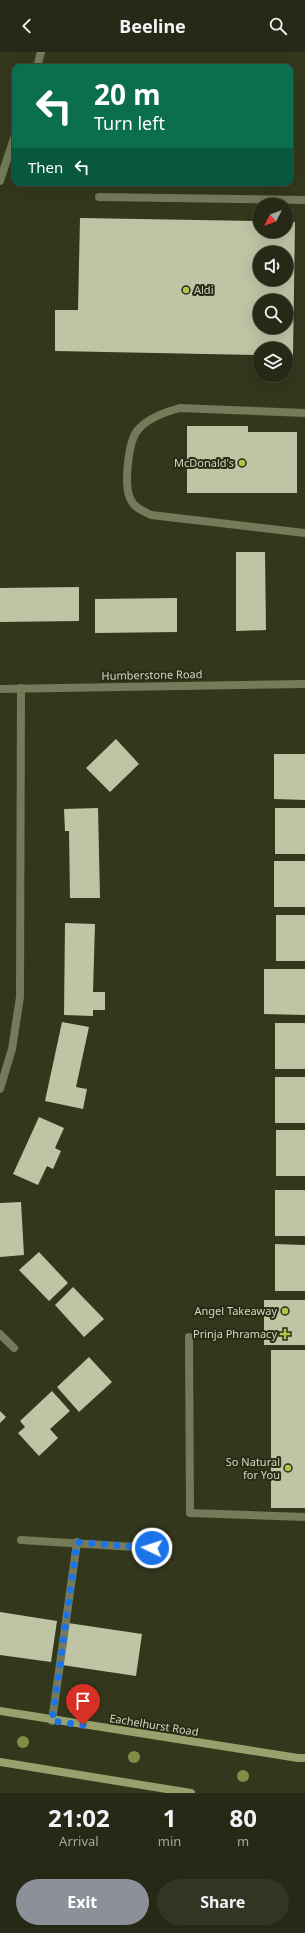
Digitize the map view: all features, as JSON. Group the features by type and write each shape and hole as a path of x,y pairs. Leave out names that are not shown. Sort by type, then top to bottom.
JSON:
{"main road":[{"name":"Eachelhurst Road","path":"0,1711 52,1721 305,1758"},
{"path":"0,1762 191,1793"}],"street":[{"path":"38,64 42,52"},
{"path":"0,182 12,144"},
{"path":"99,197 305,200"},
{"path":"305,413 180,408 164,412 137,431 131,443 127,478 130,498 138,509 151,515 305,534"},
{"name":"Humberstone Road","path":"0,690 21,688 305,684"},
{"path":"0,1089 12,1050 20,997 21,688"},
{"path":"0,1334 14,1348"},
{"path":"189,1337 190,1513 305,1517"},
{"path":"21,1540 77,1542 152,1548"},
{"path":"52,1721 77,1542"}],"building":[{"name":"Aldi","path":"80,218 253,221 253,238 293,238 293,222 295,222 293,356 293,342 253,342 253,355 55,351 55,310 78,310"},
{"name":"McDonald's","path":"187,426 248,426 248,432 297,432 297,493 187,493"},
{"path":"236,552 265,552 266,630 236,631"},
{"path":"79,587 79,621 0,622 0,588"},
{"path":"177,598 177,632 95,633 95,599"},
{"path":"116,739 139,764 110,792 86,768"},
{"path":"274,754 305,754 305,800 274,799"},
{"path":"98,808 100,898 70,898 69,831 65,831 64,809"},
{"path":"275,808 305,808 305,854 275,854"},
{"path":"274,861 305,861 305,907 274,907"},
{"path":"276,915 305,915 305,961 276,961"},
{"path":"65,923 95,924 93,992 105,992 105,1010 93,1010 93,1016 64,1015"},
{"path":"264,969 305,969 305,1015 264,1014"},
{"path":"62,1022 89,1027 76,1087 87,1089 83,1109 45,1101"},
{"path":"275,1023 305,1023 305,1069 275,1069"},
{"path":"275,1077 305,1077 305,1123 275,1123"},
{"path":"39,1117 64,1128 55,1148 61,1151 53,1169 47,1166 38,1185 13,1174"},
{"path":"276,1130 305,1130 305,1176 276,1176"},
{"path":"275,1190 305,1190 305,1236 275,1236"},
{"path":"21,1202 24,1255 0,1257 0,1203"},
{"path":"275,1244 305,1245 305,1291 275,1291"},
{"path":"39,1252 68,1283 49,1301 19,1270"},
{"path":"73,1287 104,1319 84,1337 55,1305"},
{"path":"264,1300 305,1300 305,1345 264,1345"},
{"path":"271,1350 305,1350 305,1508 271,1508"},
{"path":"89,1357 112,1382 79,1412 57,1387"},
{"path":"52,1391 70,1411 50,1429 58,1438 39,1456 18,1433 25,1427 20,1421"},
{"path":"0,1411 6,1417 0,1423"},
{"path":"0,1612 57,1621 51,1662 0,1655"},
{"path":"68,1623 142,1634 136,1676 62,1665"}],"place":[{"name":"Aldi","path":"186,290"},
{"name":"McDonald's","path":"242,463"},
{"name":"Angel Takeaway","path":"285,1311"},
{"name":"Prinja Phramacy","path":"285,1334"},
{"name":"So Natural for You","path":"288,1468"}],"route":[{"path":"83,1725 52,1721 77,1542 152,1548"}]}
